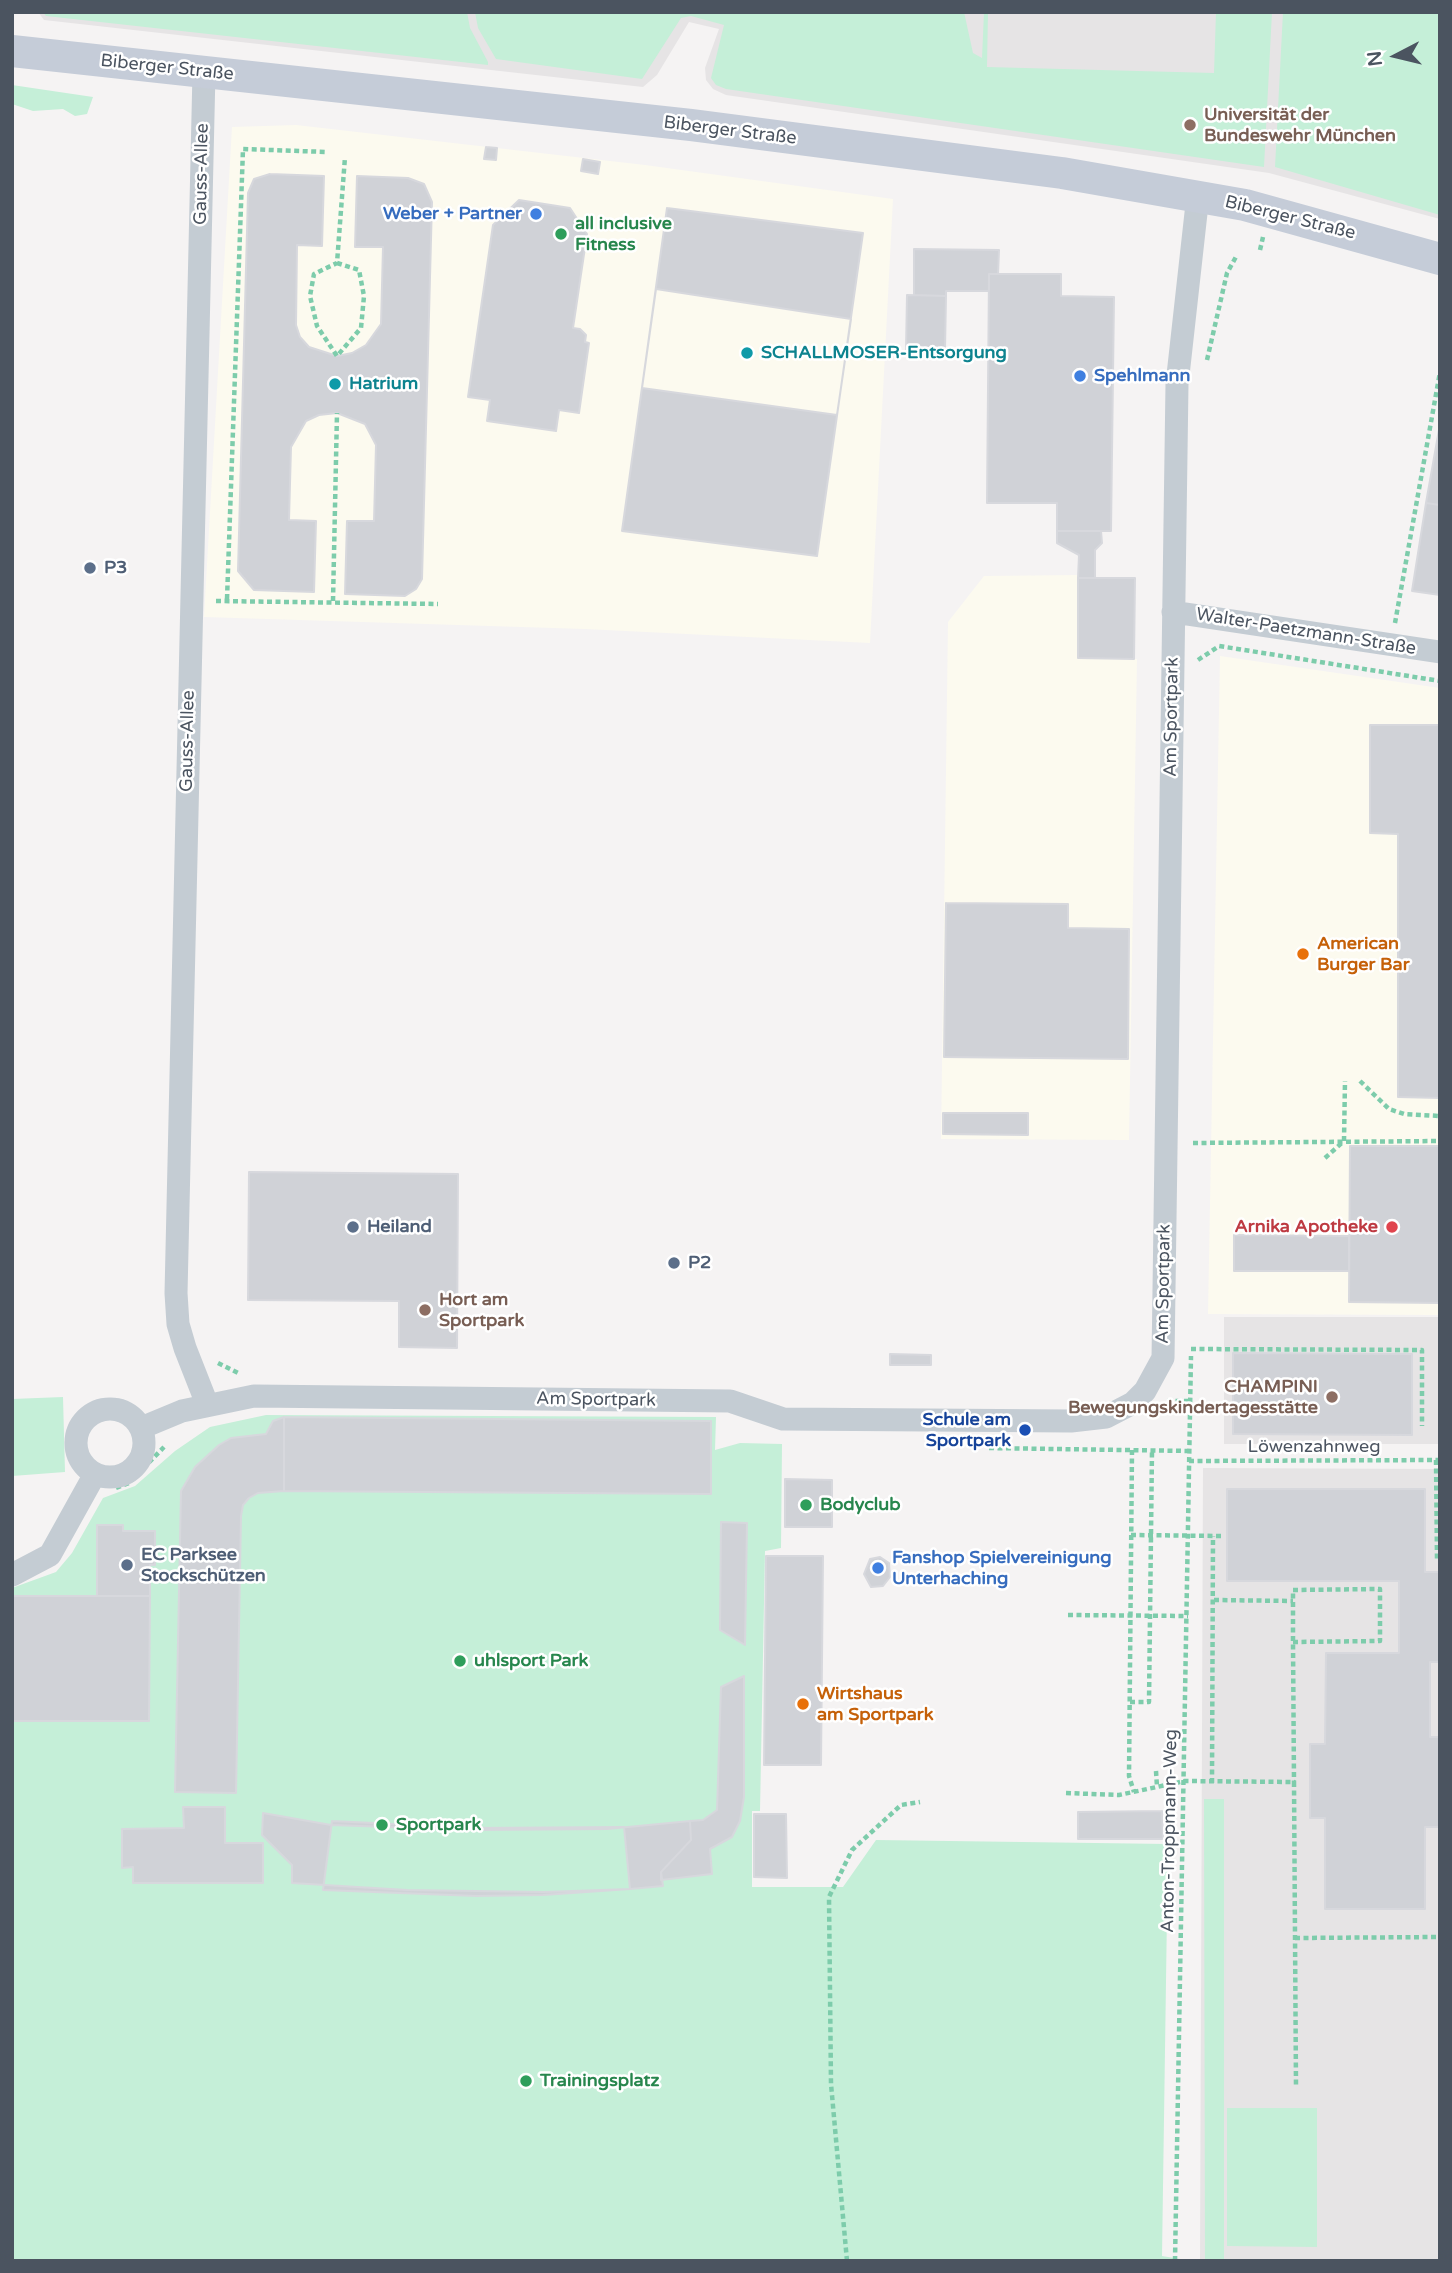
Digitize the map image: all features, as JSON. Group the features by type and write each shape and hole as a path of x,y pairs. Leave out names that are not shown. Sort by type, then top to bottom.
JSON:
{"main road":[{"name":"Biberger Straße","path":"12,51 691,125 1062,173 1198,195 1308,220 1440,259"}],"street":[{"name":"Gauss-Allee","path":"204,72 176,1293 181,1336 207,1404"},
{"name":"Am Sportpark","path":"141,1428 207,1404 254,1396 730,1401 783,1419 1070,1421 1106,1417 1133,1403 1145,1391 1163,1358 1177,383 1198,195"},
{"name":"Walter-Paetzmann-Straße","path":"1173,612 1440,652"},
{"path":"12,1575 50,1555 102,1482 127,1473 139,1461 144,1445 141,1428 129,1414 113,1408 96,1411 83,1422 76,1444 80,1459 102,1482"}],"path":[{"path":"327,152 243,149 227,599 438,604"},
{"path":"337,263 345,157"},
{"path":"337,263 359,270 364,296 361,328 337,356 317,326 310,296 314,274 337,263"},
{"path":"1391,644 1440,372"},
{"path":"333,601 337,413"},
{"path":"1197,661 1219,646 1440,681"},
{"path":"1325,1158 1344,1141 1345,1081"},
{"path":"1360,1081 1389,1109 1404,1114 1440,1116"},
{"path":"1193,1143 1440,1141"},
{"path":"1191,1349 1422,1350 1422,1426"},
{"path":"211,1355 218,1363 238,1373 252,1373"},
{"name":"Anton-Troppmann-Weg","path":"1175,2261 1190,1401"},
{"path":"102,1482 129,1483 166,1445"},
{"path":"980,1448 1189,1451"},
{"path":"1132,1450 1129,1776 1134,1792"},
{"path":"1130,1702 1149,1702 1152,1450"},
{"path":"1438,1460 1437,1559 1440,1559"},
{"name":"Löwenzahnweg","path":"1189,1461 1438,1460"},
{"path":"1131,1535 1222,1536"},
{"path":"1212,1783 1213,1536"},
{"path":"1293,1642 1380,1641 1380,1590 1293,1590 1293,1642 1296,2087"},
{"path":"1214,1600 1293,1601"},
{"path":"1068,1615 1188,1616"},
{"path":"1156,1771 1157,1787"},
{"path":"1066,1793 1119,1795 1185,1781 1294,1782"},
{"path":"847,2261 831,2084 829,1897 852,1850 901,1805 920,1802"},
{"path":"1295,1938 1440,1937"}],"shaded area":[{"name":"Universität der Bundeswehr München","path":"38,12 1440,12 1440,219 1269,173 726,95 713,89 706,80 705,68 719,29 689,22 657,75 643,87 44,20"},
{"path":"296,125 645,165 893,199 870,643 585,629 204,617 232,127"},
{"path":"1078,575 1078,658 1137,659 1129,1140 941,1139 948,622 984,576"},
{"path":"1220,656 1440,688 1440,1315 1208,1314"},
{"name":"CHAMPINI Bewegungskindertagesstätte","path":"1224,1317 1440,1317 1440,1444 1224,1444"},
{"path":"1203,1468 1440,1469 1440,2261 1200,2261"}],"green space":[{"path":"43,12 467,12 470,28 488,65 46,16"},
{"path":"475,12 964,12 973,53 982,58 984,12 988,12 987,67 1214,73 1216,12 1272,12 1264,167 726,89 716,85 711,78 724,25 691,16 681,18 642,79 496,59 478,28"},
{"path":"1283,12 1440,12 1440,215 1275,167"},
{"path":"12,85 93,97 87,114 75,116 63,109 33,111 12,104"},
{"path":"63,1397 65,1472 12,1476 12,1399"},
{"name":"Sportpark","path":"266,1415 716,1417 715,1450 740,1443 782,1444 781,1548 765,1551 760,1811 752,1811 752,1887 843,1887 876,1840 1168,1844 1162,2256 1192,2261 12,2261 12,1588 56,1572 72,1553 103,1498 135,1486 175,1451 210,1427"},
{"path":"1204,1799 1224,1799 1224,2261 1205,2261"},
{"path":"1227,2108 1317,2108 1317,2247 1227,2246"}],"building":[{"path":"486,147 497,148 496,160 484,159"},
{"path":"583,159 600,162 598,174 581,171"},
{"name":"Hatrium","path":"270,174 324,176 322,246 297,245 296,325 300,337 309,347 337,356 352,353 366,345 381,324 383,247 355,247 357,176 408,178 424,184 432,202 422,579 416,589 405,596 345,594 347,521 374,521 376,445 365,424 337,413 319,415 306,421 291,447 289,520 316,521 314,592 254,590 238,571 248,193 254,179"},
{"path":"519,200 570,208 587,234 573,328 580,329 586,335 585,342 589,343 579,413 559,410 556,431 487,421 490,400 468,397 493,225"},
{"name":"SCHALLMOSER-Entsorgung","path":"667,208 863,233 817,556 622,531"},
{"path":"914,249 999,250 998,274 989,274 989,291 946,291 946,296 914,295"},
{"path":"989,274 1061,274 1061,296 1114,297 1111,531 1057,531 1057,503 987,503"},
{"path":"656,289 851,319 837,415 642,388"},
{"path":"907,295 946,296 945,350 906,350"},
{"path":"1440,424 1440,505 1426,503"},
{"path":"1426,503 1440,505 1440,595 1412,591"},
{"path":"1057,531 1101,531 1102,543 1095,550 1095,578 1078,578 1079,555 1057,543"},
{"path":"1078,578 1135,578 1134,659 1078,658"},
{"path":"1370,725 1440,725 1440,1098 1398,1097 1398,834 1370,833"},
{"path":"946,903 1068,904 1068,928 1129,929 1128,1059 944,1057"},
{"path":"943,1113 1028,1113 1028,1135 943,1134"},
{"path":"1350,1146 1440,1146 1440,1303 1349,1302"},
{"name":"Heiland","path":"249,1172 458,1174 457,1348 399,1347 399,1301 248,1300"},
{"path":"1234,1235 1349,1236 1349,1271 1234,1271"},
{"path":"1233,1353 1412,1354 1412,1435 1233,1434"},
{"path":"890,1354 931,1355 931,1365 890,1365"},
{"path":"284,1417 711,1421 711,1494 284,1491"},
{"path":"284,1417 284,1491 258,1493 249,1498 243,1505 241,1516 236,1793 175,1792 181,1491 195,1467 219,1445 231,1438 266,1434 273,1421"},
{"path":"785,1479 832,1480 832,1527 785,1527"},
{"path":"1227,1489 1425,1489 1425,1572 1440,1572 1440,1662 1430,1662 1430,1737 1440,1737 1440,1827 1425,1827 1425,1909 1325,1909 1325,1818 1310,1818 1310,1744 1325,1744 1326,1653 1399,1653 1399,1581 1227,1581"},
{"path":"721,1522 747,1523 745,1645 720,1630"},
{"path":"97,1525 123,1525 123,1531 155,1531 155,1565 150,1565 150,1596 97,1596"},
{"path":"766,1556 823,1556 821,1765 764,1765"},
{"name":"Fanshop Spielvereinigung Unterhaching","path":"880,1557 889,1563 890,1577 883,1586 871,1587 864,1574 870,1559"},
{"name":"EC Parksee Stockschützen","path":"12,1596 150,1596 149,1721 12,1721"},
{"path":"744,1676 744,1797 740,1821 732,1837 710,1849 712,1874 661,1880 661,1872 691,1840 690,1821 703,1820 717,1810 721,1687"},
{"path":"183,1807 225,1807 225,1843 263,1843 263,1883 133,1883 133,1867 122,1868 122,1829 184,1828"},
{"path":"1162,1811 1163,1839 1078,1839 1078,1812"},
{"path":"263,1813 331,1825 476,1830 607,1829 690,1821 691,1840 661,1872 663,1886 544,1892 407,1890 292,1883 292,1865 262,1835"},
{"path":"754,1814 786,1814 787,1878 754,1877"},
{"path":"332,1821 477,1828 624,1827 630,1889 476,1896 323,1890"}],"place":[{"name":"Universität der Bundeswehr München","path":"1190,125"},
{"name":"Weber + Partner","path":"536,214"},
{"name":"all inclusive Fitness","path":"561,234"},
{"name":"SCHALLMOSER-Entsorgung","path":"747,353"},
{"name":"Spehlmann","path":"1080,376"},
{"name":"Hatrium","path":"335,384"},
{"name":"P3","path":"90,568"},
{"name":"American Burger Bar","path":"1303,954"},
{"name":"Heiland","path":"353,1227"},
{"name":"Arnika Apotheke","path":"1392,1227"},
{"name":"P2","path":"674,1263"},
{"name":"Hort am Sportpark","path":"425,1310"},
{"name":"CHAMPINI Bewegungskindertagesstätte","path":"1332,1397"},
{"name":"Schule am Sportpark","path":"1025,1430"},
{"name":"Bodyclub","path":"806,1505"},
{"name":"EC Parksee Stockschützen","path":"127,1565"},
{"name":"Fanshop Spielvereinigung Unterhaching","path":"878,1568"},
{"name":"uhlsport Park","path":"460,1661"},
{"name":"Wirtshaus am Sportpark","path":"803,1704"},
{"name":"Sportpark","path":"382,1825"},
{"name":"Trainingsplatz","path":"526,2081"}]}
